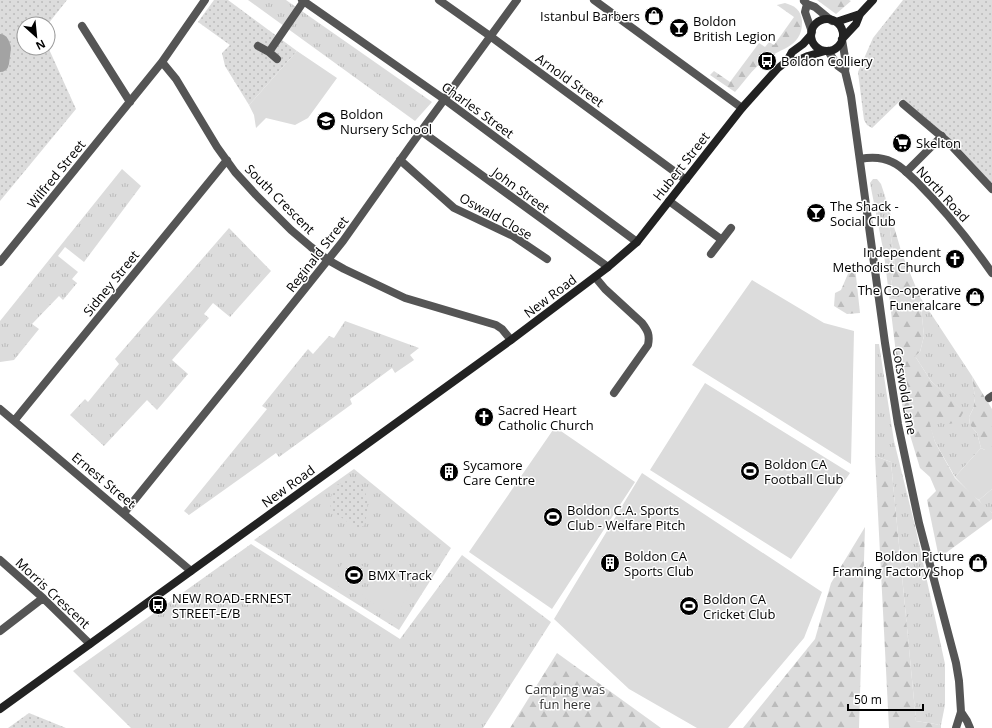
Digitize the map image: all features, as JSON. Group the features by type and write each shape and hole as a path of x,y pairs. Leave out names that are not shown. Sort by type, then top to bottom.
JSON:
{"main road":[{"path":"860,14 834,21 821,21 814,27 811,33 813,44 821,50 826,51 836,48 856,24 860,14 873,0"},
{"path":"834,21 841,30 842,40"},
{"name":"Hubert Street","path":"592,279 637,242 742,108 776,69 788,61 792,52 803,44 811,33"},
{"name":"Hubert Street","path":"788,61 797,61 826,51"},
{"name":"New Road","path":"0,709 511,340 592,279"}],"street":[{"name":"Wilfred Street","path":"0,262 162,62 205,0"},
{"name":"Arnold Street","path":"440,0 686,180"},
{"name":"Reginald Street","path":"124,513 343,241 444,99 517,0"},
{"path":"594,0 742,108"},
{"path":"269,52 303,1"},
{"name":"Charles Street","path":"303,1 444,99 637,242"},
{"path":"811,33 805,12 805,2 815,7 834,21"},
{"path":"82,26 130,102"},
{"name":"Cotswold Lane","path":"842,40 846,63 845,71 851,96 884,336 898,424 921,530 956,662 961,712 956,728"},
{"path":"258,46 269,52 277,59"},
{"name":"Cotswold Lane","path":"826,51 838,66 845,71"},
{"name":"South Crescent","path":"162,62 176,79 205,128 227,160 248,186 290,230 328,260 405,298 496,325 502,329 511,340"},
{"path":"903,104 942,136 992,189"},
{"name":"John Street","path":"421,131 608,267"},
{"path":"906,172 942,136"},
{"name":"North Road","path":"860,159 872,157 885,159 894,162 906,172 955,224 992,273"},
{"name":"Sidney Street","path":"14,420 227,160"},
{"name":"Oswald Close","path":"400,160 454,208 513,236 547,259"},
{"path":"669,201 722,240"},
{"path":"711,254 731,228"},
{"path":"592,279 642,323 650,337 648,345 614,393"},
{"name":"Ernest Street","path":"0,409 191,571"},
{"name":"Morris Crescent","path":"0,560 43,598 90,644"},
{"path":"0,631 43,598"},
{"name":"Cotswold Lane","path":"961,712 970,728"}],"green space":[{"path":"0,0 67,0 54,16 16,16 16,56 52,56 76,109 0,201"},
{"path":"214,0 228,0 297,51 249,105 225,66 222,53 230,45 198,22"},
{"path":"248,0 286,0 432,102 415,121"},
{"path":"817,0 849,0 851,1 836,14"},
{"path":"903,0 992,0 992,185 956,144 902,99 872,128 867,125 864,120 858,72 873,38"},
{"path":"785,3 799,11 802,21 801,30 794,43 768,57 751,72 735,92 710,75 714,71 730,82 759,43 765,47 769,42 774,45 794,17 777,5"},
{"path":"297,51 337,78 308,118 295,125 266,118 256,128 254,115 249,105"},
{"path":"122,169 141,186 84,262 65,247 58,256 78,272 72,279 77,283 63,300 59,296 32,324 39,329 14,360 0,362 0,321"},
{"path":"873,179 877,179 881,184 885,196 895,264 889,295 884,254 870,183"},
{"path":"885,196 902,254 920,297 924,336 920,352 915,356 931,381 964,411 958,422 949,424 929,420 935,442 955,478 992,513 992,519 939,558 927,500 936,491 930,477 920,468 903,412 889,295 895,264"},
{"path":"229,228 271,271 230,317 213,303 204,314 209,318 172,360 188,374 157,410 147,400 104,446 70,415 85,399 88,402 119,364 115,359"},
{"path":"855,267 860,313 847,314 834,306 835,293 841,290 850,269"},
{"path":"752,280 824,323 854,331 851,464 692,365"},
{"path":"920,297 972,376 975,398 973,409 969,417 970,425 977,433 981,448 955,477 935,442 928,420 963,411 931,381 915,356 920,352 924,336"},
{"path":"345,321 419,348 410,355 414,360 395,373 392,368 350,399 352,404 279,457 276,453 189,515 184,511 267,409 262,406 308,349 313,354 329,336 334,338"},
{"path":"875,344 879,344 894,441 916,530 945,664 945,705 941,725 916,721 891,462 875,456"},
{"path":"972,376 992,409 992,450 985,450 981,448 977,433 970,425 969,417 973,409 975,398"},
{"name":"Boldon CA Football Club","path":"705,383 850,473 791,559 650,470"},
{"name":"Boldon C.A. Sports Club - Welfare Pitch","path":"555,427 635,482 552,609 469,552"},
{"path":"981,448 985,450 992,450 992,489 979,500 973,496 955,477"},
{"path":"875,456 891,462 916,721 941,725 941,728 889,728"},
{"path":"354,469 451,548 399,630 254,540"},
{"name":"Boldon CA Cricket Club","path":"642,473 822,592 804,638 728,728 697,728 629,689 554,619"},
{"path":"349,479 362,487 367,497 367,515 364,526 356,528 331,510 333,491 339,484"},
{"path":"992,489 992,513 984,507 979,500"},
{"path":"865,527 859,728 743,728 815,639 831,583"},
{"path":"251,544 400,639 462,555 551,622 483,728 131,728 73,671"},
{"name":"BMX Track","path":"347,556 371,571 361,587 351,582 345,591 336,585 342,577 336,573"},
{"path":"377,572 410,593 395,616 362,596"},
{"name":"Camping was fun here","path":"557,653 661,728 510,728"},
{"path":"29,713 66,728 8,728"}],"waterway":[{"path":"0,43 2,48 0,63"}],"place":[{"name":"Istanbul Barbers","path":"654,16"},
{"name":"Boldon British Legion","path":"679,28"},
{"name":"Boldon Colliery","path":"767,61"},
{"name":"Boldon Nursery School","path":"326,121"},
{"name":"Skelton","path":"902,143"},
{"name":"The Shack - Social Club","path":"816,213"},
{"name":"Independent Methodist Church","path":"955,259"},
{"name":"The Co-operative Funeralcare","path":"975,297"},
{"name":"Sacred Heart Catholic Church","path":"484,417"},
{"name":"Boldon CA Football Club","path":"750,471"},
{"name":"Sycamore Care Centre","path":"449,472"},
{"name":"Boldon C.A. Sports Club - Welfare Pitch","path":"553,517"},
{"name":"Boldon CA Sports Club","path":"610,563"},
{"name":"Boldon Picture Framing Factory Shop","path":"978,563"},
{"name":"BMX Track","path":"354,575"},
{"name":"NEW ROAD-ERNEST STREET-E/B","path":"158,605"},
{"name":"Boldon CA Cricket Club","path":"689,606"}]}
